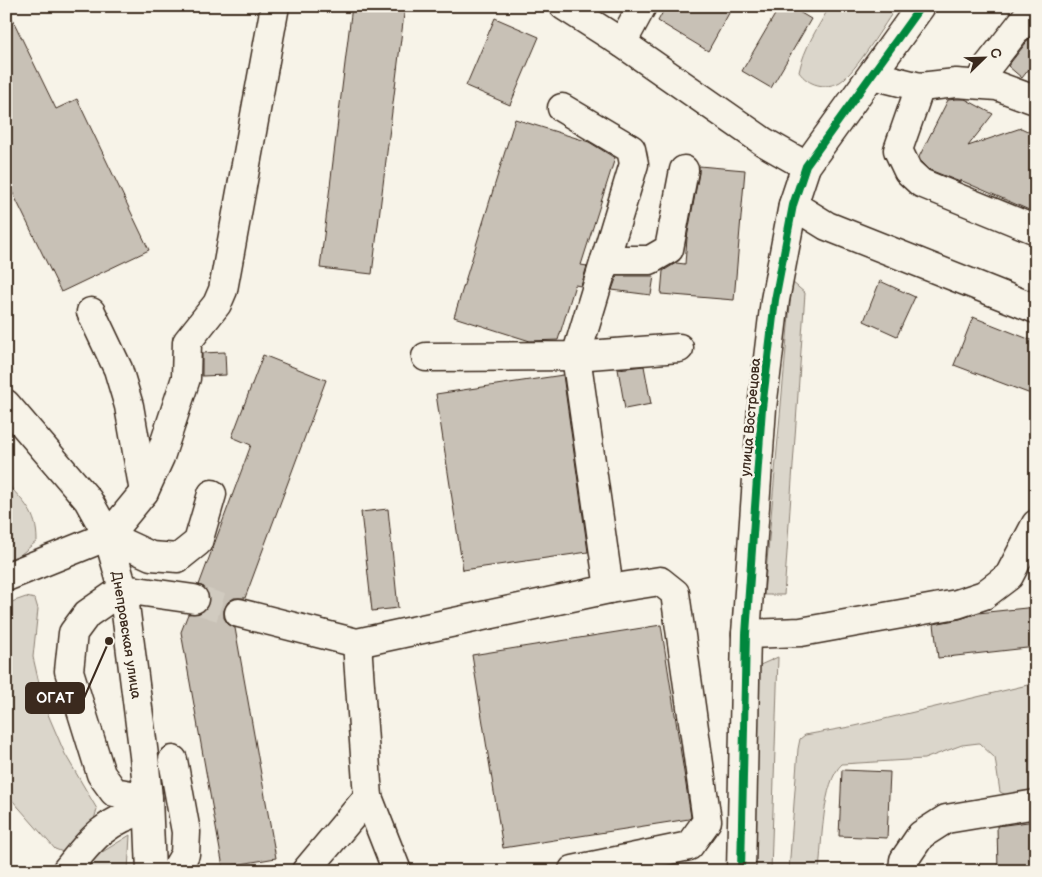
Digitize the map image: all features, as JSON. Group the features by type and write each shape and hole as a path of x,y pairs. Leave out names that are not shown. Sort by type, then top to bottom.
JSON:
{"street":[{"path":"6,577 108,536 144,492 160,457 186,378 187,342 218,304 223,290 275,6"},
{"path":"564,6 622,43 764,142 806,166"},
{"path":"622,43 642,6"},
{"name":"улица Вострецова","path":"741,871 746,634 762,408 775,300 793,205 806,166 921,6"},
{"path":"980,84 988,66 1035,6"},
{"path":"872,75 920,87 956,83 997,86 1036,99"},
{"path":"920,87 898,150 908,172 921,183 1036,230"},
{"path":"562,108 631,150 634,164 576,356 609,589"},
{"path":"605,260 650,260 669,249 684,170"},
{"path":"793,205 827,226 1036,309"},
{"path":"92,312 118,369 129,406 144,492"},
{"path":"426,357 576,356 679,348"},
{"name":"Днепровская улица","path":"6,404 88,500 108,536 122,589 148,803 151,871"},
{"path":"108,536 151,556 178,558 198,542 212,494"},
{"path":"746,634 801,632 957,604 984,595 1009,576 1036,524"},
{"path":"239,613 357,643 609,589 660,581 675,593 707,821 689,846 673,860 573,870"},
{"path":"148,803 114,792 101,774 69,671 73,633 87,614 122,589 194,599"},
{"path":"357,643 368,797 397,871"},
{"path":"173,760 186,832 185,854 175,871"},
{"path":"306,871 368,797"},
{"path":"66,871 92,838 116,820 148,803"},
{"path":"903,871 904,860 921,835 946,819 1036,804"}],"shaded area":[{"path":"830,6 897,6 847,77 840,82 823,86 812,83 799,72 808,46"},
{"path":"792,282 805,293 784,595 764,595"},
{"path":"6,482 24,502 32,515 35,522 37,541 20,555 6,560"},
{"path":"26,597 35,599 38,609 33,657 44,705 65,754 97,809 91,830 70,850 63,852 55,849 6,793 6,604"},
{"path":"778,657 771,871 755,871 758,666"},
{"path":"1036,683 1036,796 1008,796 1000,792 995,758 979,743 962,745 924,759 842,764 835,773 830,785 824,814 819,871 789,871 798,749 800,739 805,735 855,726"},
{"path":"130,835 128,871 73,871 73,870"}],"building":[{"path":"6,6 56,109 77,99 149,250 61,292 6,179"},
{"path":"352,6 405,6 372,274 320,268"},
{"path":"666,6 733,6 708,51 658,21"},
{"path":"780,6 789,6 811,19 771,88 742,71"},
{"path":"495,18 539,37 510,105 466,86"},
{"path":"1036,30 1036,60 1022,78 1008,66"},
{"path":"965,99 993,114 968,146 1021,128 1036,135 1036,213 960,180 960,182 930,170 921,162 919,157 948,100"},
{"path":"515,119 589,142 615,158 581,265 587,266 581,286 575,285 558,340 530,341 454,317"},
{"path":"699,166 745,170 734,300 661,294 663,271 676,263 685,264 687,238"},
{"path":"617,276 654,276 651,295 612,290"},
{"path":"880,281 915,297 897,336 864,321"},
{"path":"973,317 1036,342 1036,396 954,365"},
{"path":"225,352 226,375 202,376 202,353"},
{"path":"263,355 326,380 245,598 234,598 228,602 224,610 224,618 228,624 235,628 276,858 223,867 181,632 188,614 200,613 207,608 209,602 208,593 204,587 199,585 251,445 232,437"},
{"path":"644,366 651,404 625,409 618,369"},
{"path":"563,375 588,552 463,570 436,394"},
{"path":"388,509 398,608 372,611 361,512"},
{"path":"1036,607 1036,647 938,658 934,624 978,613"},
{"path":"661,625 691,817 689,819 503,848 472,655"},
{"path":"842,770 890,772 887,838 839,836"},
{"path":"1036,821 1036,871 998,871 997,826"}],"tunnel":[{"path":"194,599 239,613"}],"cycle path":[{"path":"741,871 746,634 762,408 775,300 793,205 806,166 921,6"}],"place":[{"name":"ОГАТ","path":"109,641"}]}
